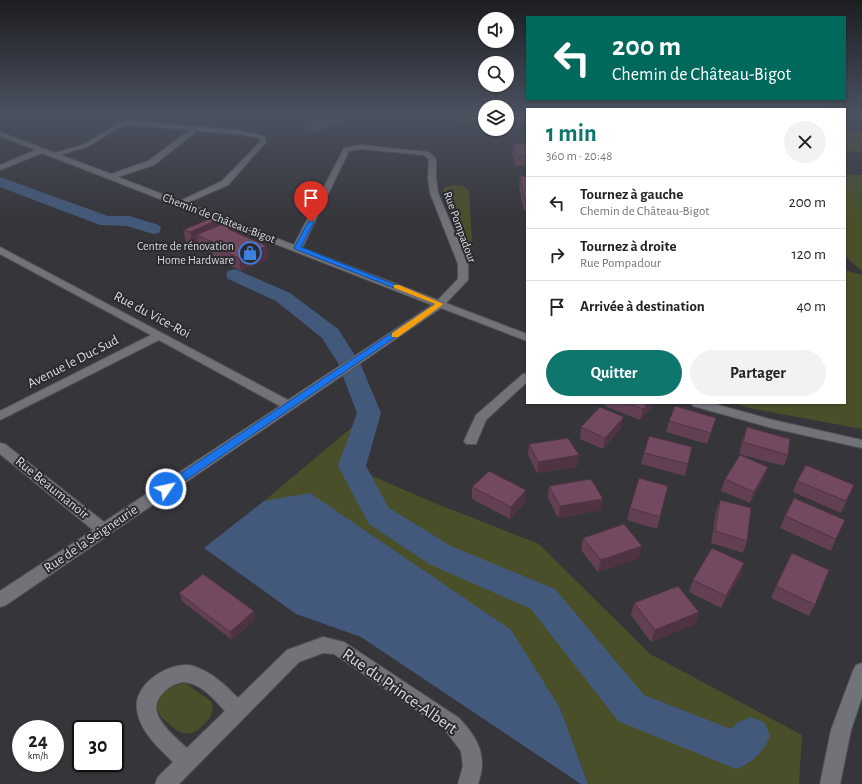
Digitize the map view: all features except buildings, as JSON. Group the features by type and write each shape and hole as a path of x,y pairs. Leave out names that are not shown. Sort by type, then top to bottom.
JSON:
{"street":[{"path":"0,168 42,151"},
{"name":"Chemin de Château-Bigot","path":"44,151 526,338"},
{"path":"55,155 69,151"},
{"path":"111,177 151,163 167,151"},
{"path":"180,203 213,190 225,183 255,151"},
{"name":"Rue Pompadour","path":"297,248 345,151"},
{"name":"Rue Pompadour","path":"404,151 426,153 433,158 432,178 434,193 463,264 463,280 440,304"},
{"name":"Rue du Vice-Roi","path":"0,250 290,406"},
{"name":"Rue de la Seigneurie","path":"0,600 440,304"},
{"name":"Avenue le Duc Sud","path":"0,416 160,335"},
{"path":"470,441 480,418 526,377"},
{"path":"701,404 772,424 862,444"},
{"name":"Rue Beaumanoir","path":"0,447 104,530"},
{"name":"Rue du Prince-Albert","path":"165,784 294,656 323,646 338,647 452,724 462,733 466,738 472,756 472,774 468,784"},
{"path":"830,784 841,730 862,671"},
{"path":"187,762 151,724 146,710 148,695 161,682 177,674 188,672 197,675 208,682 238,711"}],"green space":[{"path":"846,151 846,151 862,151 862,152"},
{"path":"846,174 862,175 862,271 846,257"},
{"path":"454,185 462,186 469,190 473,259 471,259 443,190 446,187"},
{"path":"846,270 862,275 862,429 749,408 736,404 846,404"},
{"path":"369,413 352,467 432,502 539,544 650,654 802,735 799,784 588,784 560,708 264,501"},
{"path":"185,683 211,701 213,707 211,716 206,723 189,734 177,730 169,724 159,713 158,707 158,701 164,692 174,686"}],"water":[{"path":"310,493 511,630 560,708 588,784 581,784 361,637 296,614 204,548 264,501"}],"waterway":[{"path":"0,181 17,189 106,221 129,221 153,229"},
{"path":"235,275 283,297 330,334 349,363 369,413 352,466 379,516 440,555 543,599 631,708 736,750 751,736"}],"slow traffic":[{"path":"395,335 440,304 396,286"}],"place":[{"name":"Centre de rénovation Home Hardware","path":"250,253"}],"route":[{"path":"166,489 440,304 297,248 311,222"}]}
